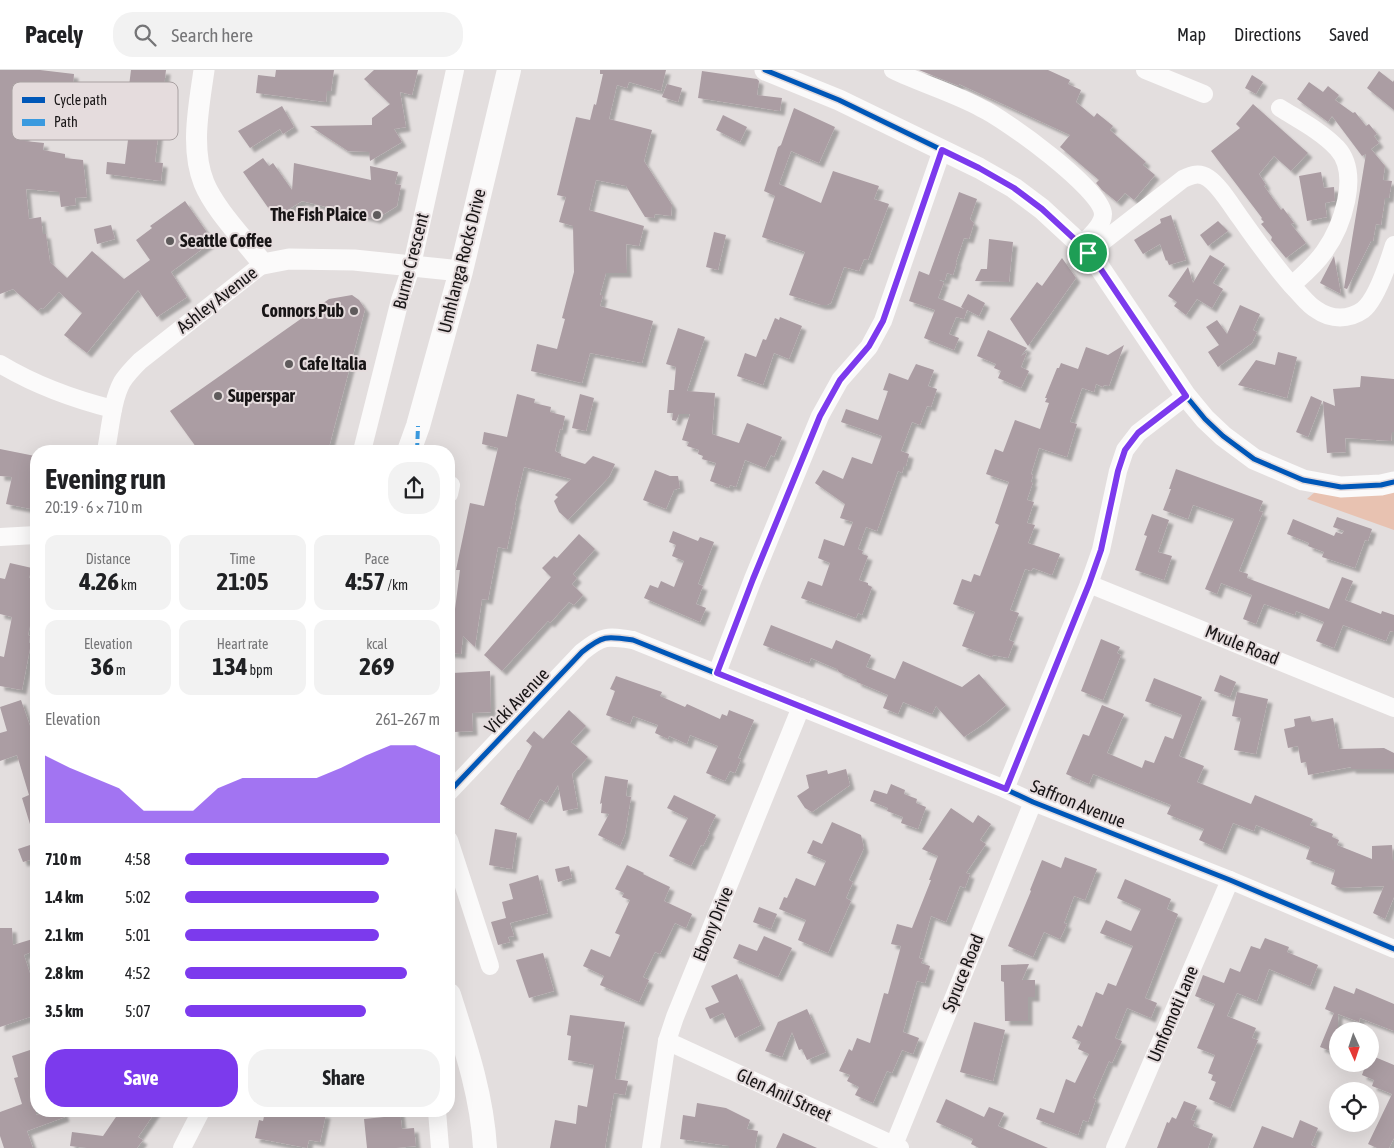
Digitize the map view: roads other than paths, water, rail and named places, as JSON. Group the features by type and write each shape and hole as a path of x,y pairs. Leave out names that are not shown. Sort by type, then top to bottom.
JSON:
{"main road":[{"name":"Umhlanga Rocks Drive","path":"411,445 460,271 509,70"},
{"path":"455,1013 472,1064 484,1127 485,1148"}],"street":[{"path":"204,70 196,132 199,164 204,183 224,216 262,264"},
{"name":"Burne Crescent","path":"364,445 400,300 412,265 455,70"},
{"path":"765,70 839,100 979,168 1014,188 1042,209 1084,249 1100,268 1186,396 1205,419 1223,436 1254,459 1303,480 1341,487 1381,485 1394,482"},
{"path":"893,70 997,116 1060,164 1085,188 1102,208 1103,217 1100,225 1084,249"},
{"path":"1145,70 1204,94"},
{"path":"1280,108 1322,135 1338,149 1346,164 1349,185 1345,206 1324,251 1292,285"},
{"path":"717,673 753,579 820,416 840,380 869,346 883,321 942,150"},
{"path":"1084,249 1183,179 1193,174 1209,178 1273,264 1317,310 1329,317 1342,318 1364,309 1374,294 1394,245"},
{"name":"Ashley Avenue","path":"107,445 113,408 121,384 140,361 262,264 289,258 354,260 460,271"},
{"path":"0,364 18,375 49,389 113,408"},
{"path":"1006,789 1101,550 1118,471 1125,450 1138,433 1186,396"},
{"path":"0,537 30,536"},
{"name":"Mvule Road","path":"1089,584 1394,708"},
{"name":"Saffron Avenue","path":"610,636 633,640 717,673 1230,880 1394,949"},
{"name":"Vicki Avenue","path":"455,786 582,652 596,641 610,636"},
{"name":"Ebony Drive","path":"651,1148 667,1042 675,1016 801,707"},
{"name":"Spruce Road","path":"897,1146 1033,802"},
{"path":"455,858 490,966"},
{"name":"Umfomoti Lane","path":"1115,1148 1230,880"},
{"name":"Glen Anil Street","path":"667,1042 897,1146"},
{"path":"182,1148 198,1117"},
{"path":"437,1117 440,1148"}],"place":[{"name":"The Fish Plaice","path":"377,215"},
{"name":"Seattle Coffee","path":"170,241"},
{"name":"Connors Pub","path":"354,311"},
{"name":"Cafe Italia","path":"289,364"},
{"name":"Superspar","path":"218,396"}]}
